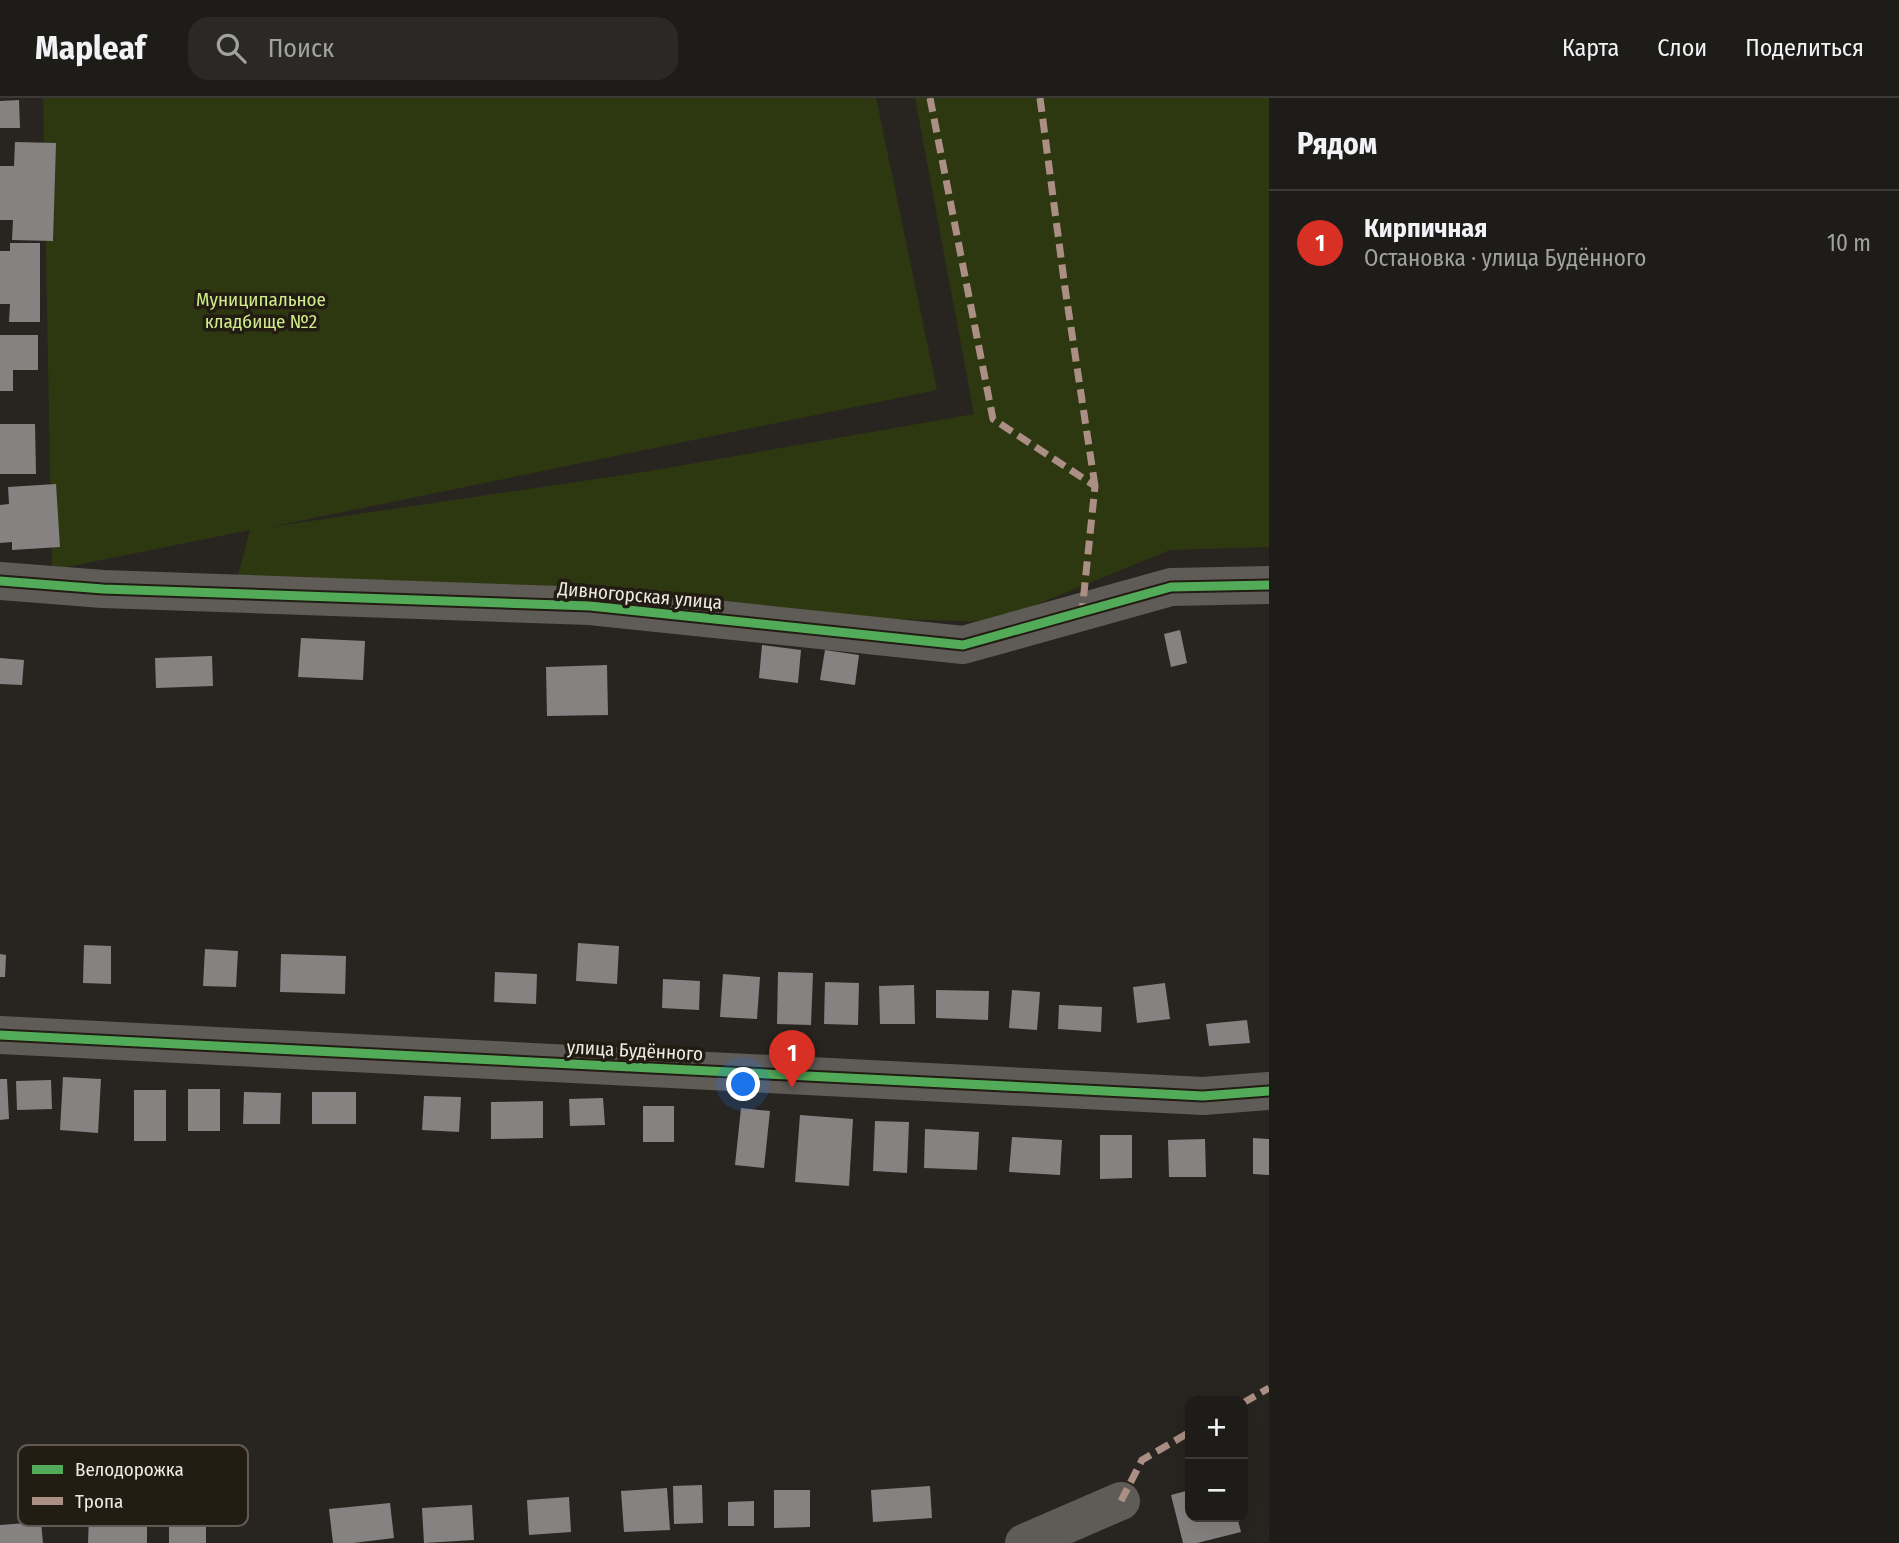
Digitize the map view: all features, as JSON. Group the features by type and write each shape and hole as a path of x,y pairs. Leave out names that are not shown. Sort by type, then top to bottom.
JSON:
{"street":[{"name":"Дивногорская улица","path":"0,581 103,589 590,606 963,645 1171,587 1269,584"},
{"name":"улица Будённого","path":"0,1035 1203,1096 1269,1091"},
{"path":"1024,1543 1121,1501"}],"green space":[{"name":"Муниципальное кладбище №2","path":"43,98 876,98 937,390 270,527 644,472 974,414 915,98 1269,98 1269,547 1170,550 994,622 830,617 237,579 250,530 52,570"}],"building":[{"path":"19,100 20,128 0,128 0,101"},
{"path":"15,142 56,143 53,241 12,240 13,220 0,220 0,166 14,166"},
{"path":"10,243 40,243 40,322 9,322 10,304 0,304 0,251 10,251"},
{"path":"0,335 38,335 38,370 13,370 13,391 0,391"},
{"path":"0,424 35,424 36,474 0,474"},
{"path":"56,484 60,547 12,550 12,542 0,543 0,505 9,504 8,487"},
{"path":"1180,630 1187,663 1171,667 1164,634"},
{"path":"301,638 365,641 363,680 298,677"},
{"path":"762,645 801,650 798,683 759,678"},
{"path":"825,650 859,655 855,685 820,680"},
{"path":"212,656 213,686 156,688 155,658"},
{"path":"0,658 24,660 22,685 0,684"},
{"path":"607,665 608,715 547,716 546,667"},
{"path":"578,943 619,946 617,984 576,981"},
{"path":"84,945 111,946 111,984 83,983"},
{"path":"205,949 238,951 236,987 203,986"},
{"path":"0,954 6,955 5,977 0,977"},
{"path":"281,954 346,956 345,994 280,992"},
{"path":"495,972 537,974 536,1004 494,1002"},
{"path":"778,972 813,973 811,1025 777,1024"},
{"path":"723,974 760,977 757,1019 720,1017"},
{"path":"663,979 700,981 699,1010 662,1008"},
{"path":"825,982 859,983 858,1025 824,1024"},
{"path":"1165,983 1170,1019 1137,1023 1133,987"},
{"path":"914,985 915,1024 880,1024 879,986"},
{"path":"936,990 989,991 988,1020 936,1018"},
{"path":"1012,990 1040,992 1037,1030 1009,1028"},
{"path":"1059,1005 1102,1007 1101,1032 1058,1029"},
{"path":"1247,1020 1250,1043 1209,1046 1206,1024"},
{"path":"63,1077 101,1079 98,1133 60,1130"},
{"path":"0,1079 7,1079 9,1119 0,1120"},
{"path":"51,1080 52,1109 17,1110 16,1081"},
{"path":"188,1089 220,1089 220,1131 188,1131"},
{"path":"134,1090 166,1090 166,1141 134,1141"},
{"path":"244,1092 281,1093 280,1124 243,1124"},
{"path":"312,1092 356,1092 356,1124 312,1124"},
{"path":"424,1096 461,1097 459,1132 422,1130"},
{"path":"603,1098 605,1125 570,1126 569,1099"},
{"path":"543,1101 543,1138 491,1139 491,1102"},
{"path":"643,1106 674,1106 674,1142 643,1142"},
{"path":"741,1108 770,1111 764,1168 735,1165"},
{"path":"800,1115 853,1119 849,1186 795,1182"},
{"path":"875,1121 909,1122 907,1173 873,1171"},
{"path":"925,1129 979,1132 977,1170 924,1168"},
{"path":"1100,1135 1132,1135 1132,1178 1100,1179"},
{"path":"1012,1137 1062,1140 1060,1175 1009,1172"},
{"path":"1253,1138 1269,1139 1269,1175 1253,1174"},
{"path":"1205,1139 1206,1177 1169,1177 1168,1140"},
{"path":"702,1485 703,1523 674,1524 673,1486"},
{"path":"930,1486 932,1518 873,1522 871,1490"},
{"path":"667,1488 670,1530 624,1532 621,1491"},
{"path":"774,1490 810,1490 810,1527 774,1528"},
{"path":"1185,1491 1185,1522 1238,1522 1241,1532 1197,1543 1183,1543 1171,1495"},
{"path":"569,1497 571,1532 529,1535 527,1500"},
{"path":"754,1501 754,1526 728,1526 728,1502"},
{"path":"390,1503 394,1538 333,1543 329,1509"},
{"path":"472,1505 474,1540 424,1543 422,1508"},
{"path":"0,1525 41,1526 43,1543 0,1543"},
{"path":"89,1526 147,1526 147,1543 88,1543"},
{"path":"169,1526 206,1526 206,1543 169,1543"}],"marked path":[{"path":"930,98 993,419 1095,486 1082,612"},
{"path":"1040,98 1095,486"},
{"path":"1248,1400 1269,1388"},
{"path":"1121,1501 1142,1460 1185,1435"}],"cycle path":[{"path":"0,581 103,589 590,606 963,645 1171,587 1269,585"},
{"path":"0,1035 1203,1096 1269,1091"}],"place":[{"name":"Кирпичная","path":"792,1088"}]}
